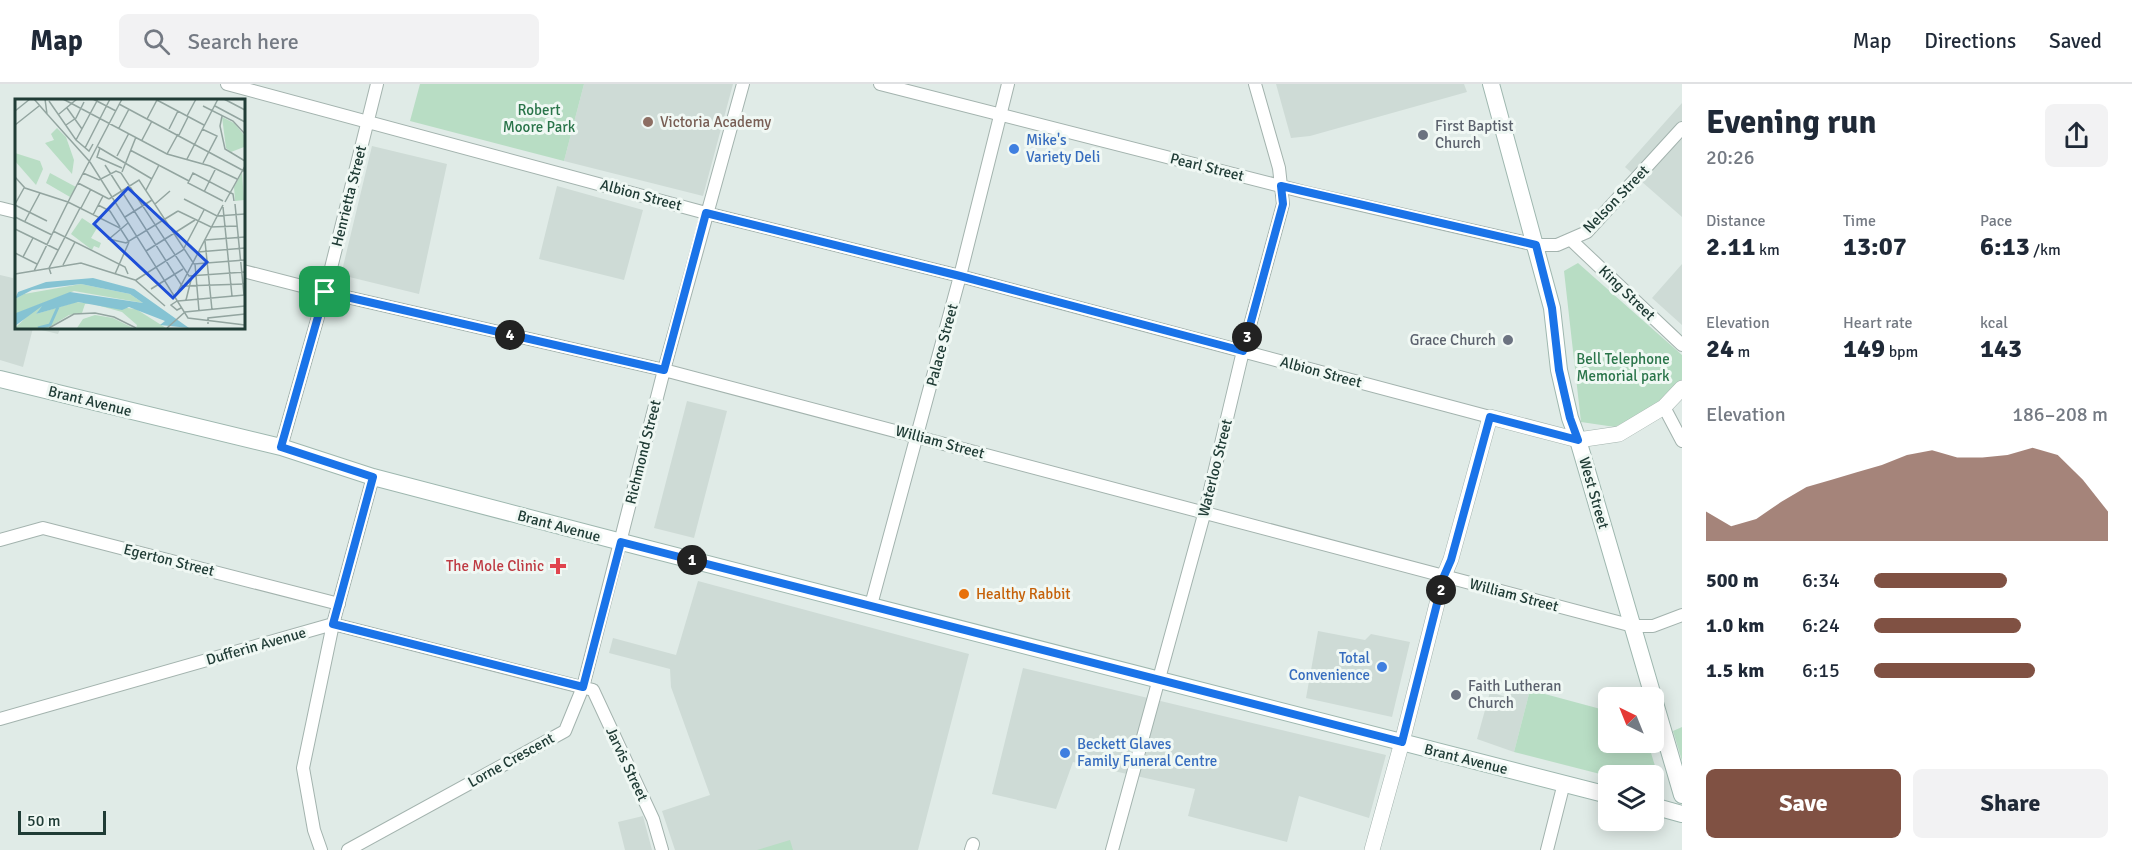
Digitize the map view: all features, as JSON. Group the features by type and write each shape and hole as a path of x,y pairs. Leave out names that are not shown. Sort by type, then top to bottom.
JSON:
{"main road":[{"name":"West Street","path":"1491,84 1552,308 1559,370 1570,418 1682,795"},
{"name":"Brant Avenue","path":"0,379 281,447 373,477 1598,792"},
{"path":"1664,809 1682,814"}],"street":[{"name":"Albion Street","path":"227,84 706,213 960,276 1578,440"},
{"name":"Henrietta Street","path":"281,447 325,292 377,84"},
{"name":"Richmond Street","path":"621,542 664,370 743,84"},
{"name":"Pearl Street","path":"880,84 1281,186 1536,245"},
{"name":"Palace Street","path":"871,605 918,436 1008,84"},
{"name":"Waterloo Street","path":"1112,850 1205,511 1243,351 1283,204 1279,168 1255,84"},
{"name":"Nelson Street","path":"1536,245 1557,245 1587,232 1682,128"},
{"path":"0,208 15,212"},
{"name":"King Street","path":"1571,240 1682,345"},
{"name":"William Street","path":"244,271 664,370 1205,511 1633,626"},
{"path":"1578,440 1619,434 1664,407 1682,388"},
{"path":"1664,407 1682,441"},
{"path":"1371,850 1402,742 1444,576 1451,560 1490,417"},
{"path":"321,850 314,830 303,768 333,624 373,477"},
{"name":"Egerton Street","path":"0,540 43,528 339,604"},
{"name":"Lorne Crescent","path":"348,850 565,731 583,687 621,542"},
{"path":"1633,626 1653,626 1682,615"},
{"path":"333,624 583,687"},
{"name":"Dufferin Avenue","path":"0,719 333,624"},
{"name":"Jarvis Street","path":"583,687 593,690 653,819 662,850"},
{"path":"1547,850 1564,783"}],"shaded area":[{"name":"Victoria Academy","path":"584,84 733,84 703,196 564,161"},
{"path":"1276,84 1464,84 1467,92 1310,136 1291,138"},
{"path":"1682,103 1682,217 1625,167"},
{"path":"372,146 447,164 419,294 341,275"},
{"path":"557,186 643,210 624,280 539,259"},
{"path":"1682,264 1682,325 1652,298"},
{"path":"15,267 15,328 33,328 23,367 0,360 0,275 13,278"},
{"path":"33,328 61,328 58,334"},
{"path":"687,401 727,411 694,538 654,528"},
{"path":"698,581 969,654 918,850 675,850 662,811 710,795 671,687 670,669 609,653 613,638 676,655"},
{"path":"1318,631 1365,640 1371,634 1410,642 1392,717 1306,698"},
{"path":"1023,668 1386,755 1369,818 1299,796 1287,842 1188,816 1195,789 1073,762 1056,809 992,794"},
{"path":"1510,684 1530,690 1514,752 1477,739 1490,692 1506,697"},
{"path":"643,816 652,850 625,850 618,822"}],"green space":[{"name":"Robert Moore Park","path":"420,84 584,84 564,161 410,121"},
{"name":"Bell Telephone Memorial park","path":"1578,263 1682,355 1682,382 1659,404 1615,427 1581,422 1564,271"},
{"path":"1530,690 1598,708 1598,753 1651,753 1655,765 1598,765 1598,773 1514,752"},
{"path":"1682,727 1682,761 1673,731"},
{"path":"790,840 793,850 757,850"}],"place":[{"name":"Victoria Academy","path":"648,122"},
{"name":"First Baptist Church","path":"1423,135"},
{"name":"Mike's Variety Deli","path":"1014,149"},
{"name":"Grace Church","path":"1508,340"},
{"name":"The Mole Clinic","path":"558,566"},
{"name":"Healthy Rabbit","path":"964,594"},
{"name":"Total Convenience","path":"1382,667"},
{"name":"Faith Lutheran Church","path":"1456,695"},
{"name":"Beckett Glaves Family Funeral Centre","path":"1065,753"}],"route":[{"path":"1281,186 1536,245 1552,308 1559,370 1570,418 1578,440 1490,417 1451,560 1444,576 1402,742 621,542 583,687 333,624 373,477 281,447 325,292 664,370 706,213 960,276 1243,351 1283,204 1281,186"}]}
